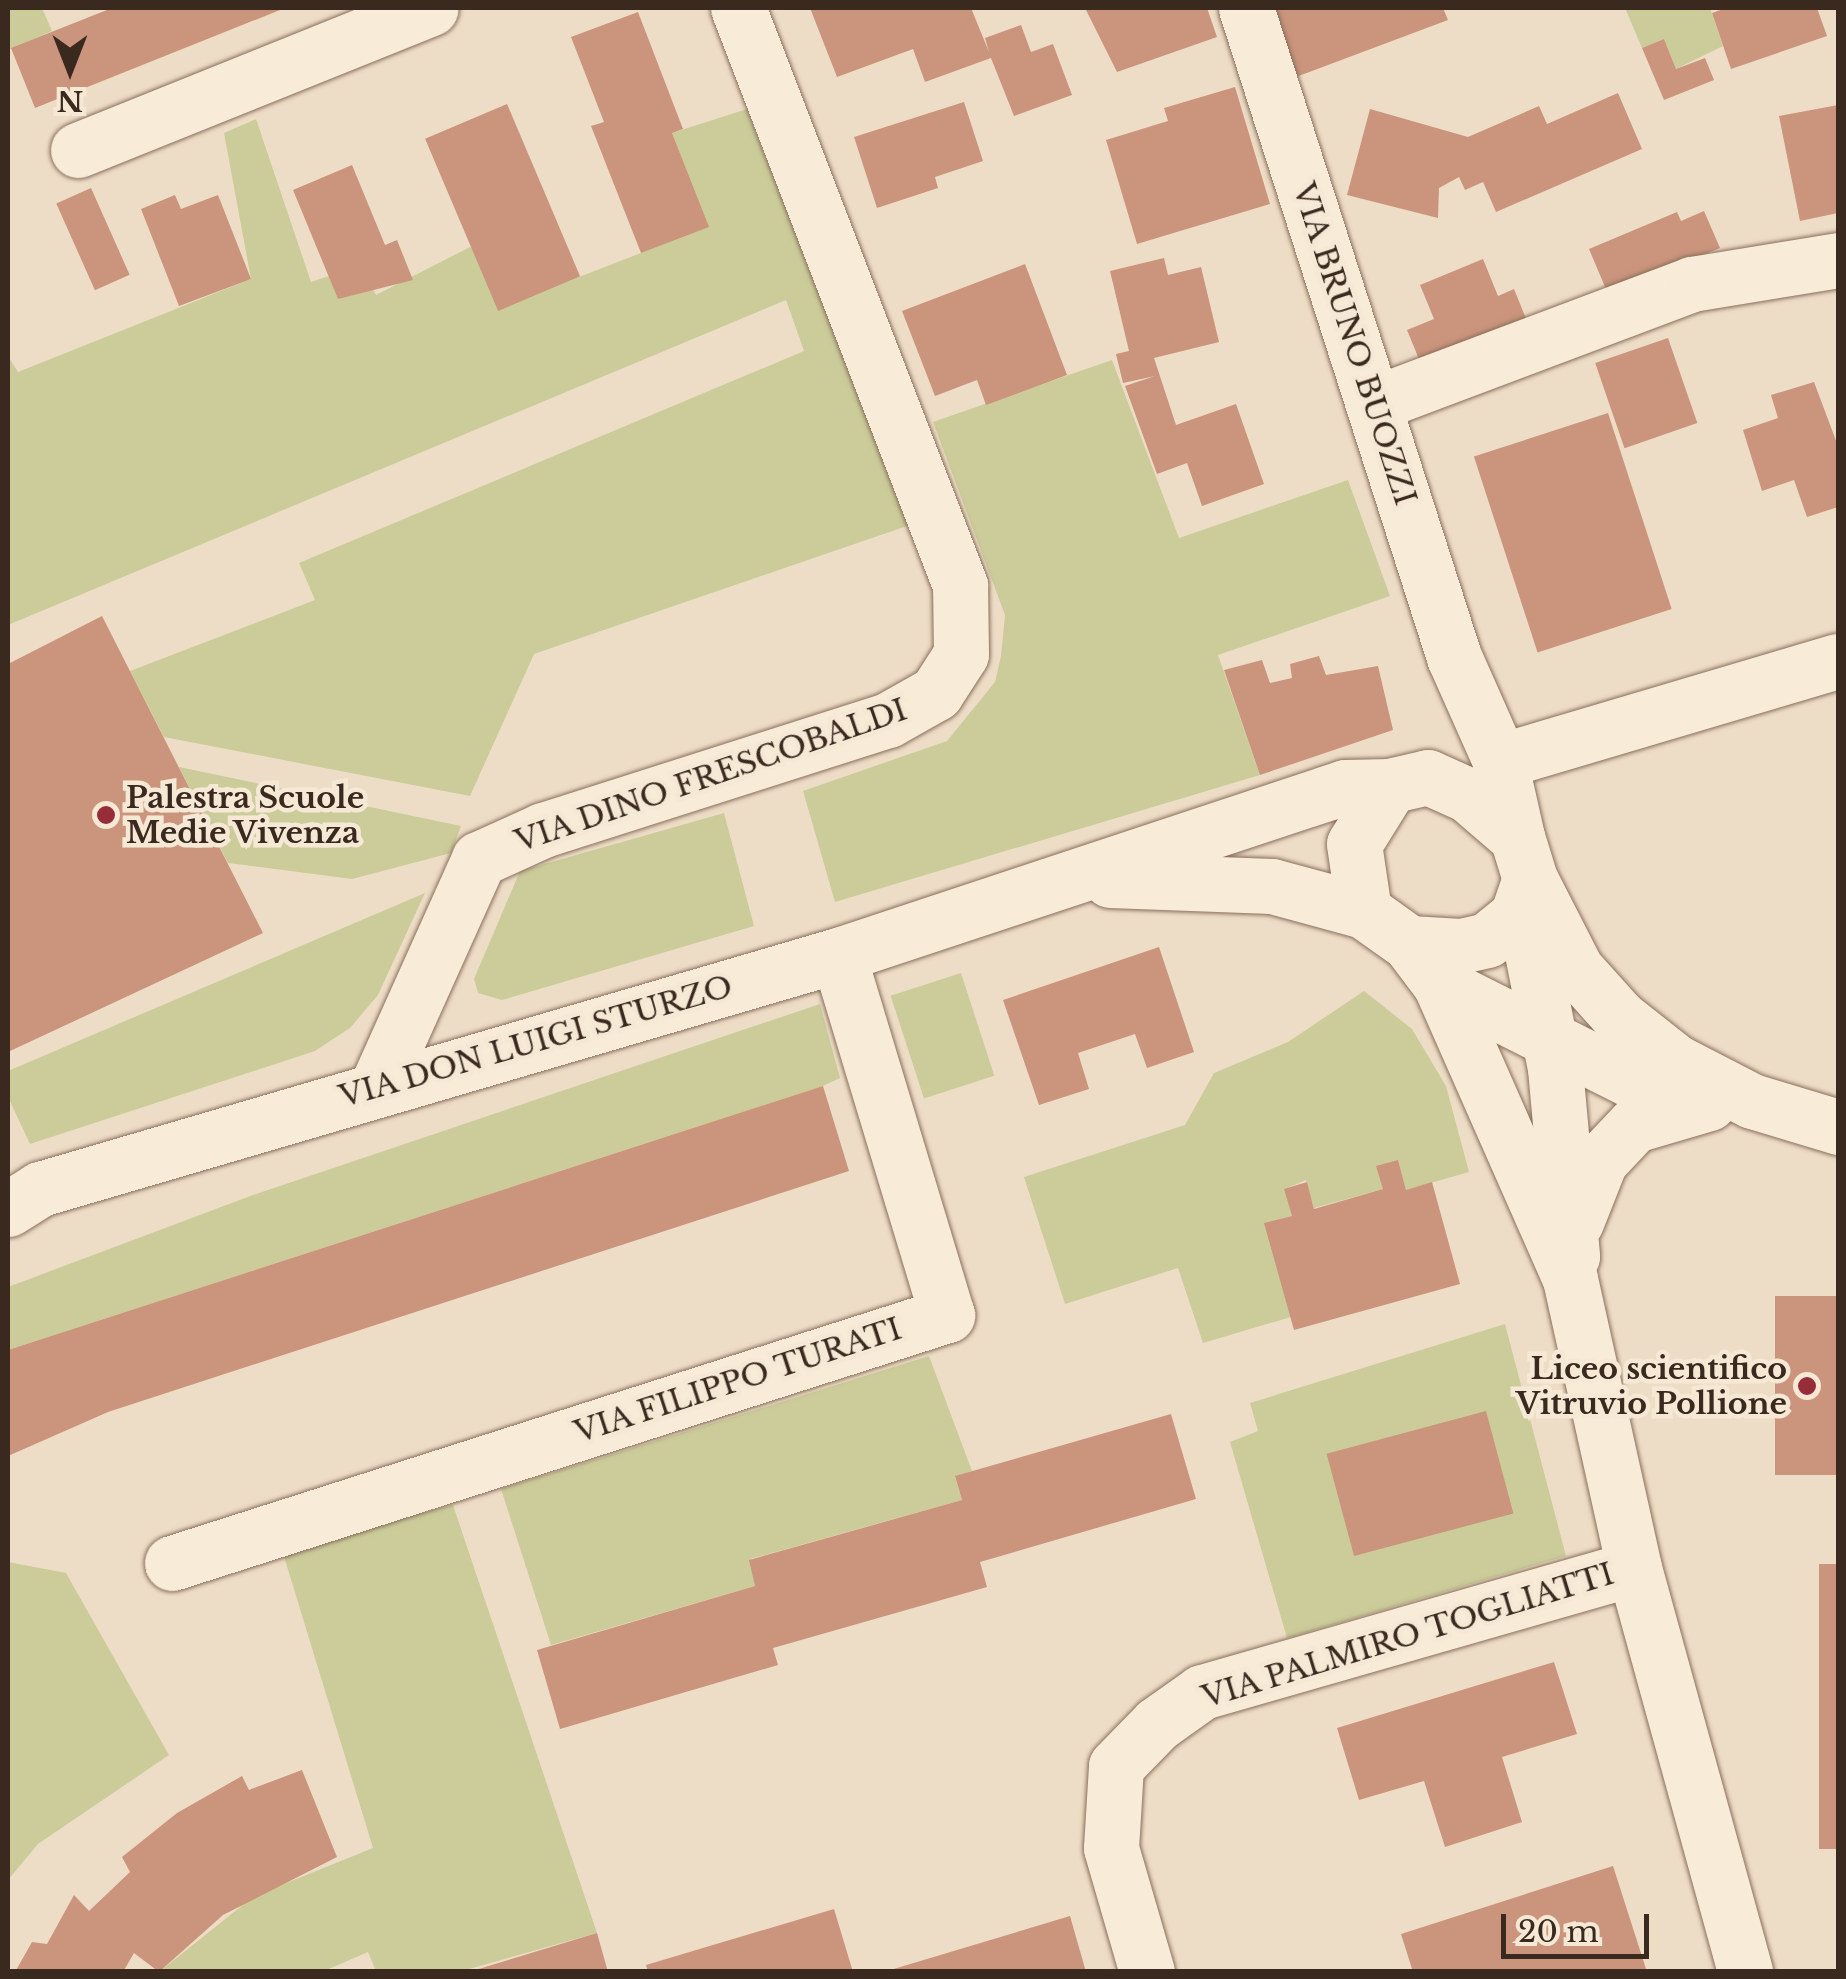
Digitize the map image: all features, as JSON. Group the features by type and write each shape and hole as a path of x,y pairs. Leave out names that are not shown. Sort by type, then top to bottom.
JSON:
{"street":[{"path":"78,150 432,8"},
{"name":"VIA DINO FRESCOBALDI","path":"377,1086 480,859 543,830 888,720 936,694 961,654 960,585 738,8"},
{"name":"VIA BRUNO BUOZZI","path":"1246,8 1462,680 1500,761 1521,877"},
{"path":"1373,404 1692,284 1838,260"},
{"path":"1500,761 1835,665"},
{"name":"VIA BRUNO BUOZZI","path":"1409,782 1446,760 1462,680"},
{"path":"1727,1102 1619,1018 1576,969 1468,796 1409,782 1354,844 1364,911 1424,964 1548,1037 1632,1081 1838,1127"},
{"name":"VIA DON LUIGI STURZO","path":"8,1209 40,1189 377,1086 838,956 1345,787 1409,782"},
{"path":"1424,964 1487,940 1521,877"},
{"path":"1521,877 1575,1224 1570,1279"},
{"name":"VIA DON LUIGI STURZO","path":"1067,880 1272,886 1364,911"},
{"name":"VIA FILIPPO TURATI","path":"172,1563 948,1314 838,956"},
{"path":"1424,964 1570,1279 1634,1568 1744,1972"},
{"path":"1575,1224 1600,1161 1634,1125 1727,1102"},
{"name":"VIA PALMIRO TOGLIATTI","path":"1147,1972 1111,1848 1116,1766 1157,1724 1202,1692 1634,1568"}],"green space":[{"path":"8,8 42,8 52,31 8,50"},
{"path":"1625,8 1710,8 1723,46 1676,69 1664,39 1642,48"},
{"path":"747,109 910,525 534,654 470,796 164,737 130,671 315,600 299,563 804,351 786,300 8,625 8,356 18,372 251,279 224,133 256,119 311,282 329,276 338,299 371,285 376,295 470,247 579,277 708,227 672,133"},
{"path":"1112,360 1179,538 1348,480 1390,596 1218,655 1260,775 835,902 803,791 947,741 995,682 1001,656 1005,615 933,422"},
{"path":"179,767 461,826 451,853 352,879 228,863"},
{"path":"724,813 754,926 502,1000 478,993 474,979 520,871"},
{"path":"425,893 378,995 350,1028 315,1051 30,1144 8,1097 8,1071"},
{"path":"961,973 994,1076 924,1099 891,996"},
{"path":"1364,991 1412,1029 1446,1086 1469,1172 1406,1190 1398,1161 1383,1189 1314,1208 1306,1180 1285,1189 1292,1216 1265,1223 1291,1317 1203,1343 1178,1268 1065,1304 1024,1177 1185,1125 1214,1073 1288,1042"},
{"path":"820,1004 840,1078 823,1086 8,1350 8,1287 253,1195"},
{"path":"1505,1324 1566,1556 1287,1638 1230,1442 1258,1431 1250,1403"},
{"path":"929,1356 972,1471 955,1477 962,1500 750,1559 755,1586 551,1645 501,1489"},
{"path":"453,1505 597,1933 462,1971 376,1971 368,1952 324,1971 159,1972 254,1896 373,1848 282,1550"},
{"path":"8,1562 66,1573 169,1755 38,1844 8,1880"}],"building":[{"path":"112,8 285,8 35,108 11,48"},
{"path":"810,8 971,8 989,52 985,38 1021,25 1031,52 1053,44 1072,95 1014,116 991,58 925,82 913,49 837,77"},
{"path":"1085,8 1207,8 1217,37 1117,72"},
{"path":"1270,8 1443,8 1448,20 1296,77"},
{"path":"1726,8 1817,8 1827,36 1731,69 1712,13"},
{"path":"638,12 683,129 672,133 709,227 641,253 591,126 604,122 571,37"},
{"path":"1664,39 1676,69 1705,58 1714,80 1664,100 1642,48"},
{"path":"1235,87 1270,204 1137,244 1106,140 1168,121 1164,108"},
{"path":"1618,93 1642,149 1496,212 1483,182 1465,190 1459,177 1439,188 1438,218 1347,195 1370,109 1468,137 1539,106 1547,124"},
{"path":"964,102 983,161 935,177 938,188 877,208 854,137"},
{"path":"507,104 580,276 498,311 425,139"},
{"path":"1838,105 1838,213 1800,221 1779,116"},
{"path":"352,165 385,245 397,240 413,280 338,299 293,190"},
{"path":"91,188 130,275 95,290 56,203"},
{"path":"175,195 181,209 218,195 251,279 179,306 141,209"},
{"path":"1704,211 1720,248 1608,294 1589,249 1677,212 1681,221"},
{"path":"1164,258 1168,275 1201,267 1219,342 1154,358 1176,425 1236,404 1264,484 1202,506 1187,463 1157,474 1125,386 1155,376 1123,383 1116,354 1129,351 1110,271"},
{"path":"1483,259 1498,296 1514,289 1527,321 1421,364 1407,330 1434,319 1420,285"},
{"path":"1025,264 1067,375 986,405 977,380 935,396 902,311"},
{"path":"1668,338 1697,423 1624,448 1595,363"},
{"path":"1814,382 1838,446 1838,507 1807,517 1794,480 1762,491 1743,430 1778,418 1771,395"},
{"path":"1608,413 1672,609 1538,652 1474,457"},
{"name":"Palestra Scuole Medie Vivenza","path":"102,616 263,933 8,1052 8,664"},
{"path":"1319,656 1326,675 1378,666 1393,730 1260,775 1224,670 1262,660 1270,683 1292,678 1290,664"},
{"path":"1159,947 1194,1052 1147,1068 1135,1034 1078,1053 1089,1089 1039,1105 1003,1000"},
{"path":"823,1086 849,1171 108,1412 8,1456 8,1350"},
{"path":"1398,1160 1406,1190 1432,1182 1460,1284 1294,1330 1264,1223 1292,1216 1284,1189 1307,1182 1314,1209 1383,1189 1376,1166"},
{"name":"Liceo scientifico Vitruvio Pollione","path":"1775,1296 1838,1296 1838,1475 1775,1475"},
{"path":"1486,1411 1513,1513 1354,1556 1327,1454"},
{"path":"1171,1414 1196,1499 980,1562 987,1587 773,1648 778,1665 560,1729 537,1650 755,1586 749,1560 962,1500 955,1476"},
{"path":"1819,1564 1838,1564 1838,1849 1819,1849"},
{"path":"1554,1662 1577,1734 1502,1757 1522,1822 1445,1847 1424,1781 1359,1800 1337,1728"},
{"path":"302,1770 337,1857 223,1915 159,1972 134,1953 123,1972 15,1972 32,1942 47,1944 74,1895 89,1911 130,1872 122,1857 177,1813 242,1776 249,1790"},
{"path":"1613,1866 1647,1972 1413,1972 1401,1934"},
{"path":"834,1909 853,1972 648,1972 646,1965"},
{"path":"1070,1916 1086,1972 887,1972 887,1971"},
{"path":"597,1933 608,1972 472,1972 472,1971"}],"place":[{"name":"Palestra Scuole Medie Vivenza","path":"106,815"},
{"name":"Liceo scientifico Vitruvio Pollione","path":"1807,1386"}]}
